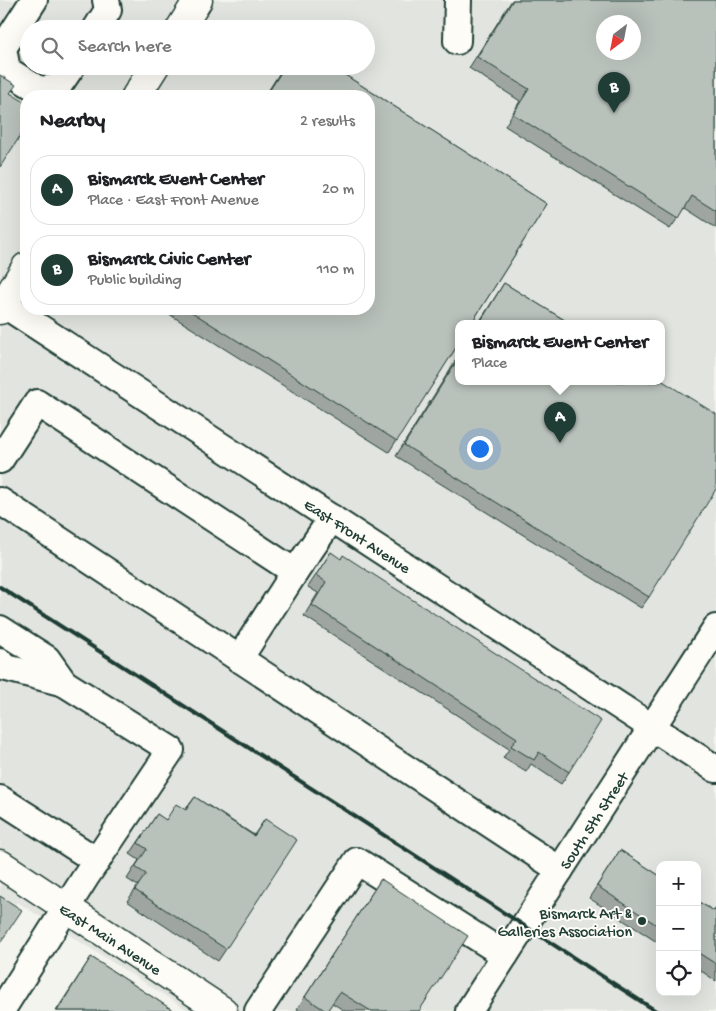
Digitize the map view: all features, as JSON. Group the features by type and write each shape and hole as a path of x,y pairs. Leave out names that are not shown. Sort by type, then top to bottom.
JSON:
{"main road":[{"path":"186,20 198,0"},
{"path":"140,90 149,75"},
{"path":"1,306 20,276"},
{"name":"East Main Avenue","path":"0,864 223,1011"}],"street":[{"path":"21,20 34,0"},
{"path":"102,20 108,10 106,0"},
{"path":"20,22 3,48 7,70 39,90 58,88 66,75"},
{"name":"East Front Avenue","path":"1,306 332,518 716,769"},
{"path":"0,460 38,403 295,572"},
{"path":"0,501 560,870"},
{"path":"239,659 332,518"},
{"path":"0,628 47,659 64,683"},
{"name":"South 5th Street","path":"469,1011 716,628"},
{"path":"1,667 64,683 171,750 1,1011"},
{"path":"0,798 97,861"},
{"path":"258,1011 357,861 506,955"}],"shaded area":[{"path":"0,0 716,0 716,1011 189,1011 17,902 0,928"}],"building":[{"path":"513,0 716,0 716,211 692,196 679,218 513,114 529,89 477,57"},
{"path":"0,75 16,85 10,93 20,99 20,136 0,167"},
{"path":"279,75 345,75 369,90 270,90"},
{"path":"375,94 547,204 474,320 455,320 455,349 397,441 197,315 375,315"},
{"path":"504,283 564,320 481,320"},
{"path":"455,363 455,385 665,385 665,382 716,414 716,489 649,597 404,445"},
{"path":"331,552 341,559 343,555 601,721 569,772 539,752 534,760 511,746 517,738 312,605 326,582 316,575"},
{"path":"195,797 254,836 265,819 297,840 226,949 135,890 146,874 135,867 147,849 138,843 157,814 166,820 176,804 186,810"},
{"path":"620,850 656,873 656,924 597,886"},
{"path":"381,879 468,936 419,1011 371,1011 340,992 326,1011 305,997"},
{"path":"0,896 22,910 0,943"},
{"path":"701,903 714,911 716,908 716,964 701,955"},
{"path":"91,957 174,1011 57,1011"}],"railway":[{"path":"0,587 656,1011"}],"place":[{"name":"Bismarck Civic Center","path":"614,113"},
{"name":"Bismarck Event Center","path":"560,443"},
{"name":"Bismarck Art & Galleries Association","path":"642,921"}]}
